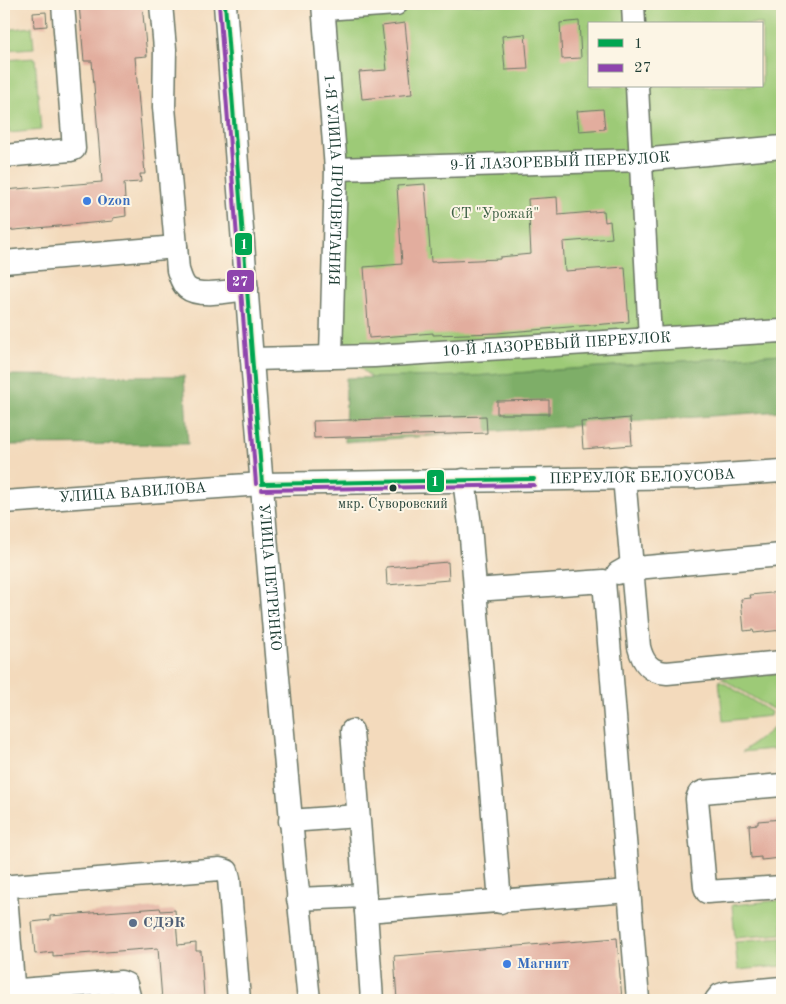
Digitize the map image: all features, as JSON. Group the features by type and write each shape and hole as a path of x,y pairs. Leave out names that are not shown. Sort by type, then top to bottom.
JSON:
{"street":[{"path":"4,156 74,149 63,4"},
{"path":"162,4 165,49 164,108 178,270 181,280 186,287 193,291 203,293 247,290"},
{"name":"УЛИЦА ПЕТРЕНКО","path":"225,4 290,821 309,1000"},
{"path":"324,6 396,4"},
{"path":"633,4 634,22"},
{"name":"1-Я УЛИЦА ПРОЦВЕТАНИЯ","path":"324,6 336,169 331,357"},
{"path":"637,88 650,339"},
{"name":"9-Й ЛАЗОРЕВЫЙ ПЕРЕУЛОК","path":"336,169 640,160 782,147"},
{"path":"4,262 176,247"},
{"name":"10-Й ЛАЗОРЕВЫЙ ПЕРЕУЛОК","path":"252,359 374,356 782,331"},
{"name":"ПЕРЕУЛОК БЕЛОУСОВА","path":"262,484 695,477 782,471"},
{"path":"624,477 639,647 642,658 648,666 658,672 668,673 782,662"},
{"path":"464,480 470,525 500,902"},
{"name":"УЛИЦА ВАВИЛОВА","path":"4,502 262,484"},
{"path":"475,590 604,581 625,569 782,555"},
{"path":"604,581 638,1000"},
{"path":"352,731 372,1000"},
{"path":"782,786 702,792 697,799 707,892 782,887"},
{"path":"290,821 358,816"},
{"path":"130,1000 126,984 121,982 20,990 15,988 13,984 6,894 8,888 12,886 220,870 226,872 230,879 239,1000"},
{"path":"298,899 365,904 500,902 629,891"},
{"path":"716,1000 720,995 726,993 782,988"}],"green space":[{"name":"СТ \"Урожай\"","path":"326,4 782,4 782,354 474,376 372,378 342,353"},
{"path":"32,27 34,48 4,50 4,30"},
{"path":"35,58 41,130 9,133 7,103 4,103 4,60"},
{"path":"782,354 782,411 345,442 346,378 474,376"},
{"path":"4,375 184,376 188,444 4,445"},
{"path":"779,673 781,702 772,709 721,678"},
{"path":"719,680 771,712 770,716 723,721"},
{"path":"775,727 782,732 782,748 742,752"},
{"path":"782,900 782,934 735,938 732,905"},
{"path":"782,938 782,966 738,970 735,942"}],"building":[{"path":"79,4 142,4 147,56 135,57 145,174 140,174 141,182 124,183 126,216 113,218 113,221 4,231 4,190 102,182 92,61 84,61"},
{"path":"46,12 47,26 34,27 33,13"},
{"path":"579,21 581,58 562,59 560,23"},
{"path":"405,23 412,94 362,99 359,72 387,70 382,26"},
{"path":"525,34 528,69 505,70 502,36"},
{"path":"603,109 605,129 579,131 577,111"},
{"path":"425,184 431,262 500,259 500,257 531,254 528,199 557,197 558,215 604,211 605,222 610,221 612,238 563,242 565,271 625,267 629,322 497,333 433,335 433,333 369,338 364,267 402,264 397,186"},
{"path":"549,400 549,414 497,414 497,401"},
{"path":"486,416 487,433 314,438 313,421"},
{"path":"630,418 632,445 583,449 581,422"},
{"path":"448,562 449,580 387,585 386,567"},
{"path":"782,592 782,630 754,633 753,630 744,631 741,599 751,598 750,595"},
{"path":"782,819 782,858 761,860 761,857 751,858 749,825 758,824 758,821"},
{"path":"160,908 161,911 175,910 178,945 196,943 196,951 201,951 204,998 200,1000 162,1000 158,948 53,956 53,952 35,954 32,922 50,920 50,916"},
{"name":"Магнит","path":"617,938 622,1000 397,1000 394,956"}],"transit line":[{"name":"27","path":"219,4 256,484"},
{"name":"1","path":"225,4 262,484"},
{"name":"1","path":"262,484 534,479"},
{"name":"27","path":"262,490 534,485"}],"place":[{"name":"Ozon","path":"87,201"},
{"name":"мкр. Суворовский","path":"393,488"},
{"name":"СДЭК","path":"133,923"},
{"name":"Магнит","path":"507,964"}]}
